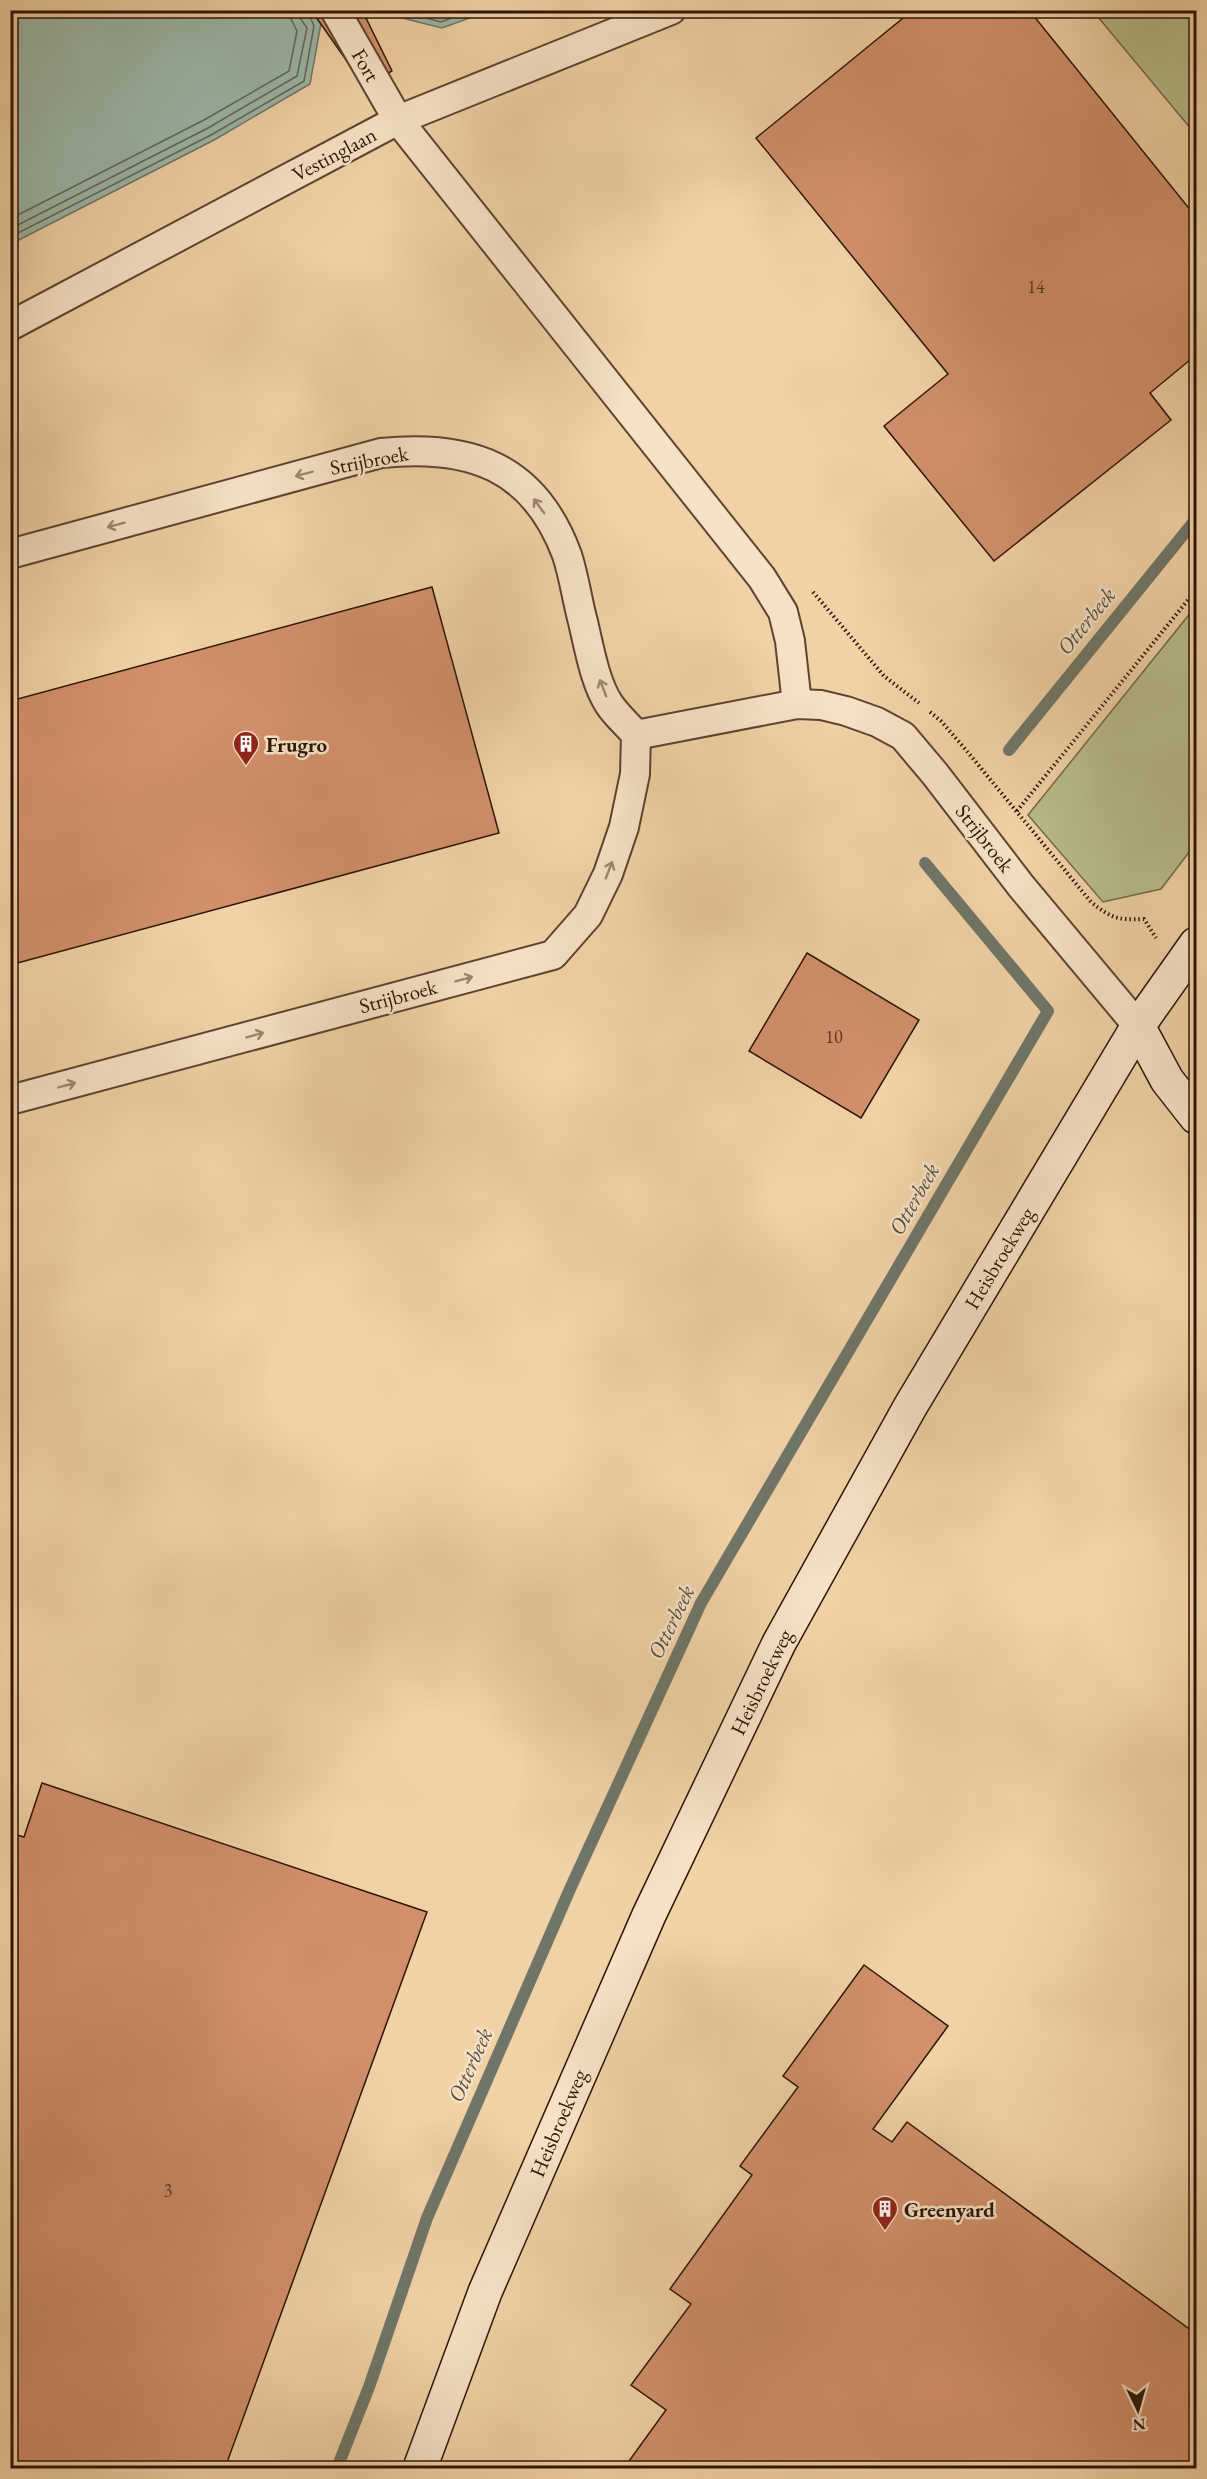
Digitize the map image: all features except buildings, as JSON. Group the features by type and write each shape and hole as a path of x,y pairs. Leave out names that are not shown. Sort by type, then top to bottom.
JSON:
{"main road":[{"name":"Heisbroekweg","path":"420,2469 485,2292 522,2206 649,1915 779,1643 910,1407 1138,1026 1197,944"},
{"path":"1138,1026 1167,1080 1197,1117"}],"street":[{"name":"Fort","path":"335,10 398,120"},
{"name":"Vestinglaan","path":"10,326 398,120 670,10"},
{"path":"398,120 762,578 783,612 790,641 797,704"},
{"name":"Strijbroek","path":"10,554 381,453 440,451 463,455 508,474 529,491 553,526 567,556 593,664 609,704 636,735 635,774 624,827 608,874 588,915 553,955 10,1100"},
{"name":"Strijbroek","path":"636,735 797,704 821,705 846,711 878,722 903,736 936,774 1021,886 1138,1026"}],"path":[{"path":"1177,971 1144,919 1121,920 1109,916 1091,902 1017,811 1197,590"}],"green space":[{"path":"1093,11 1196,11 1196,135"},
{"path":"1196,606 1196,843 1161,889 1103,902 1028,815"}],"water":[{"path":"311,10 321,23 310,84 214,140 11,244 11,11"},
{"path":"381,11 489,11 442,28"}],"waterway":[{"name":"Otterbeek","path":"1009,750 1196,519"},
{"name":"Otterbeek","path":"337,2468 369,2387 427,2218 570,1889 701,1603 1048,1011 925,863"}],"place":[{"name":"Frugro","path":"246,767"},
{"name":"Greenyard","path":"885,2232"}]}
